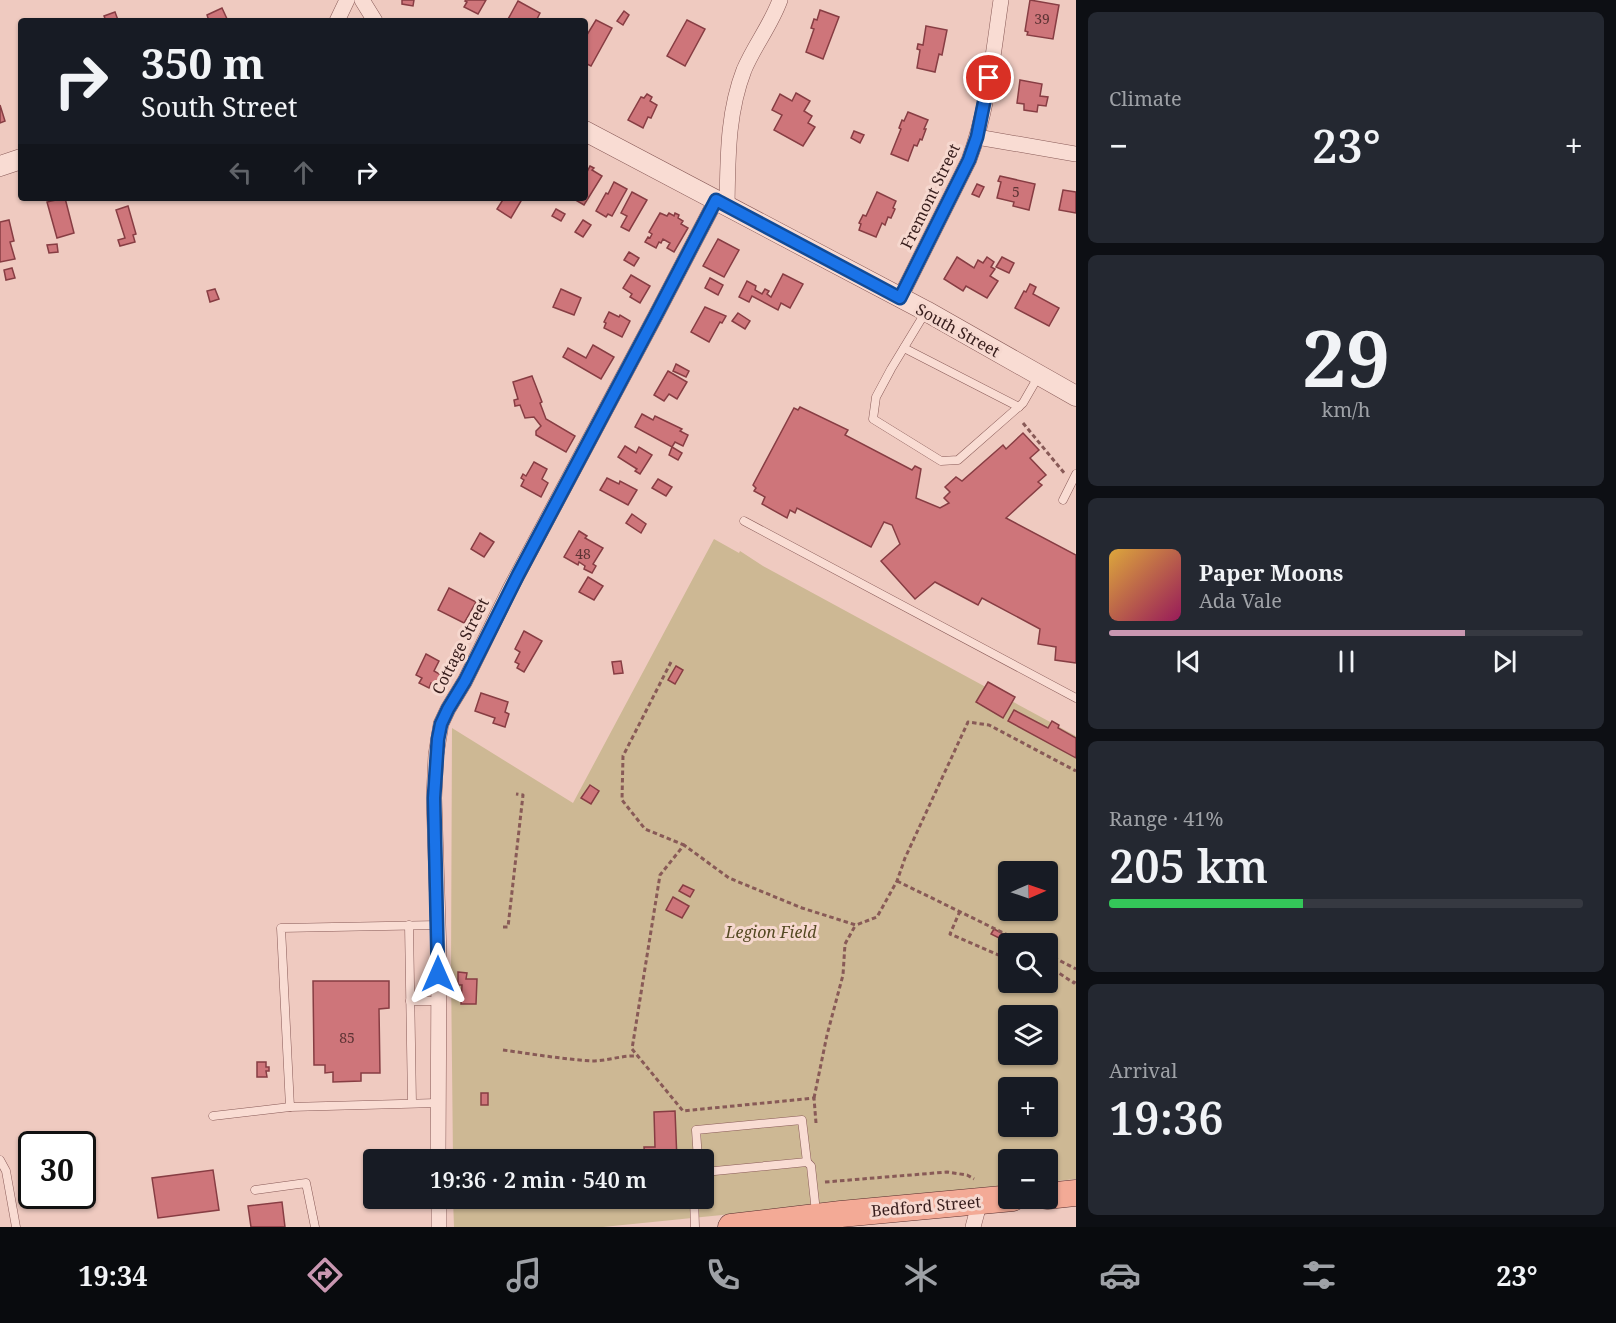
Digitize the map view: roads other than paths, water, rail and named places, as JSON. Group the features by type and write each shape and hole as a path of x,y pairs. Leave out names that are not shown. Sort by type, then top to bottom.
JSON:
{"main road":[{"name":"Bedford Street","path":"731,1227 817,1217 977,1190 998,1195"},
{"path":"1058,1195 1076,1193"}],"street":[{"path":"338,18 347,0"},
{"path":"362,0 373,18"},
{"path":"722,203 731,117 736,92 745,68 780,0"},
{"name":"Fremont Street","path":"900,298 969,160 977,137 986,98 1001,0"},
{"name":"South Street","path":"588,133 926,311 1076,396"},
{"path":"977,137 1076,154"},
{"path":"0,166 18,160"},
{"name":"Cottage Street","path":"438,1149 438,925 434,798 441,724 656,315 722,203"},
{"path":"974,1227 977,1190"},
{"path":"439,1209 439,1227"}],"lane":[{"path":"926,311 876,397 873,419 940,461 958,460 1025,400 1039,376"},
{"path":"904,348 1019,406"},
{"path":"1063,500 1074,478"},
{"path":"744,521 1076,698"},
{"path":"409,925 412,1104"},
{"path":"290,1107 281,928 438,925"},
{"path":"411,1001 438,1000"},
{"path":"213,1116 290,1107 437,1103"},
{"path":"697,1149 696,1131 802,1120 807,1162"},
{"path":"0,1160 6,1171 4,1178 16,1227"},
{"path":"714,1171 807,1162 812,1166 817,1217"},
{"path":"255,1190 306,1183 315,1227"},
{"path":"695,1209 696,1227"}],"park label":[{"name":"Legion Field","path":"771,932"}]}
